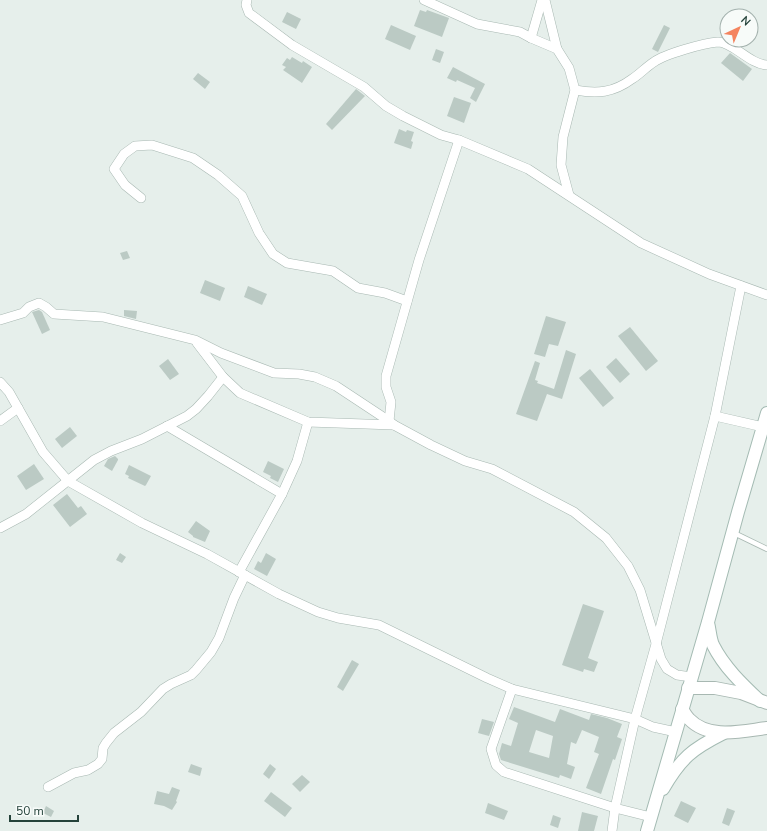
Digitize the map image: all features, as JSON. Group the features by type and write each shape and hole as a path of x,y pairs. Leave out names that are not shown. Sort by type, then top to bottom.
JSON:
{"main road":[{"path":"647,831 767,413"},
{"path":"708,622 713,643 719,654 733,674 763,702"},
{"path":"690,683 742,693 763,702"},
{"path":"682,709 689,719 700,727 711,732 724,733 767,728"},
{"path":"655,804 678,766 690,754 705,743 724,733"}],"street":[{"path":"247,0 246,6 249,13 292,45 364,87 386,106 403,116 442,135 459,140 528,169 641,243 709,274 767,295"},
{"path":"424,0 477,24 520,32 557,49"},
{"path":"544,0 557,49 569,68 575,90 563,137 562,166 569,195"},
{"path":"531,38 544,0"},
{"path":"575,90 592,93 612,90 632,80 654,61 705,44 720,42 754,62 767,65"},
{"path":"392,423 391,402 386,387 386,376 407,301 444,182 459,140"},
{"path":"141,198 124,186 114,169 124,154 135,146 152,145 193,158 218,175 242,196 259,233 273,254 287,263 334,271 358,288 385,293 407,301"},
{"path":"612,831 615,808 636,719 715,416 741,286"},
{"path":"0,320 23,314 29,307 39,303 54,314 103,316 195,340 221,353 274,373 299,374 315,377 336,386 392,423 465,461 492,470 574,512 606,538 628,566 640,590 661,659 667,669 690,683"},
{"path":"195,340 223,378 240,393 308,422 392,423"},
{"path":"0,528 26,514 94,460 111,451 142,439 187,416 196,409 223,378"},
{"path":"0,382 9,392 44,452 68,481 142,523 207,554 279,594 318,612 338,618 379,625 512,689 636,719 653,727 676,732"},
{"path":"0,421 18,408"},
{"path":"715,416 763,427"},
{"path":"48,787 74,773 88,770 98,764 102,759 103,748 114,733 141,712 163,689 191,675 211,652 219,638 242,573 282,494 296,461 308,422"},
{"path":"167,426 282,494"},
{"path":"512,689 491,749 496,765 504,772 615,808 651,816"}],"lane":[{"path":"732,532 767,548"}],"building":[{"path":"420,10 426,12 427,10 449,18 442,37 414,26"},
{"path":"287,12 301,19 296,29 282,22"},
{"path":"391,25 416,36 410,50 385,39"},
{"path":"664,25 670,28 658,52 652,49"},
{"path":"436,49 444,52 440,63 432,60"},
{"path":"730,53 752,69 743,81 721,63"},
{"path":"292,57 302,63 303,61 312,67 302,83 283,70 286,67 282,65 287,58 290,60"},
{"path":"453,67 485,84 476,102 470,98 475,88 457,80 456,82 447,78"},
{"path":"198,73 210,82 205,89 193,79"},
{"path":"356,89 365,96 332,130 326,124"},
{"path":"454,97 471,103 464,123 447,116"},
{"path":"399,129 406,132 407,130 414,132 411,141 413,142 411,149 394,143"},
{"path":"127,251 130,258 123,260 120,253"},
{"path":"205,280 225,288 220,301 200,293"},
{"path":"248,286 267,294 262,305 244,297"},
{"path":"39,310 42,312 50,330 42,334 32,312"},
{"path":"124,310 137,311 136,319 124,316"},
{"path":"546,316 566,322 558,346 549,344 545,357 534,354"},
{"path":"630,327 658,361 646,371 618,336"},
{"path":"566,350 576,354 562,399 547,394 537,421 516,414 535,361 540,363 535,380 538,381 537,383 554,389"},
{"path":"616,358 630,374 620,383 606,367"},
{"path":"168,359 179,374 170,380 159,366"},
{"path":"590,369 614,398 603,407 579,378"},
{"path":"70,427 77,436 62,448 55,439"},
{"path":"115,456 118,460 112,471 104,466 108,459"},
{"path":"268,461 284,469 278,482 263,472"},
{"path":"34,464 44,479 26,490 17,476"},
{"path":"129,465 151,476 145,486 128,478 129,476 125,474"},
{"path":"67,494 78,508 81,506 87,514 70,527 53,505"},
{"path":"196,521 210,531 205,542 193,537 188,532"},
{"path":"120,553 126,557 122,563 116,560"},
{"path":"266,553 276,559 267,576 254,569 258,561 261,563"},
{"path":"583,604 604,611 588,658 598,662 594,672 584,669 583,672 562,665"},
{"path":"352,660 359,664 343,691 337,687"},
{"path":"514,707 555,722 560,709 589,720 591,714 622,724 617,737 622,739 615,760 613,759 601,794 586,788 599,754 594,752 599,737 582,730 576,744 571,742 567,764 575,767 571,779 560,775 559,778 501,760 499,754 502,743 511,746 518,723 509,719","holes":["536,730 553,736 549,758 529,752"]},
{"path":"482,719 494,722 489,736 478,733"},
{"path":"191,764 202,768 200,776 188,772"},
{"path":"270,764 276,769 269,779 263,774"},
{"path":"302,775 310,782 300,792 292,784"},
{"path":"172,787 180,790 176,801 177,802 172,810 164,806 154,804 157,791 169,794"},
{"path":"271,792 292,808 285,817 264,801"},
{"path":"681,801 696,808 688,823 674,816"},
{"path":"488,803 508,811 504,820 485,813"},
{"path":"46,806 54,811 51,817 43,813"},
{"path":"727,808 735,811 729,826 722,823"},
{"path":"582,812 598,816 594,831 578,831"},
{"path":"553,815 561,818 558,828 550,825"}]}
